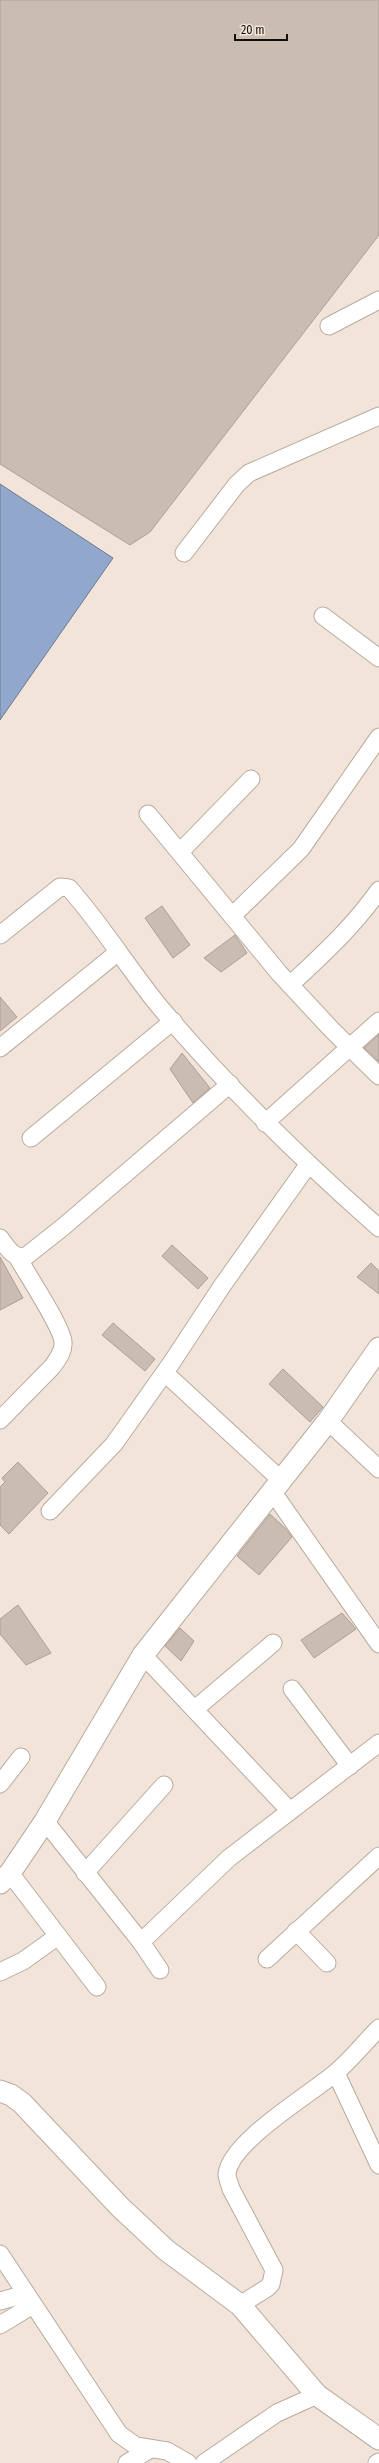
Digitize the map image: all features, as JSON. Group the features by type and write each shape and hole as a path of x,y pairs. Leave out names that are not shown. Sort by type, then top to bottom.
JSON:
{"street":[{"path":"329,326 379,300"},
{"path":"184,553 237,484 249,473 379,416"},
{"path":"324,616 379,658"},
{"path":"232,916 301,849 379,737"},
{"path":"180,852 251,779"},
{"path":"148,814 290,985 379,1076"},
{"path":"0,935 60,886 64,886 75,894 117,953 173,1021 265,1123 308,1165 379,1228"},
{"path":"290,985 343,936 364,913 379,890"},
{"path":"0,1048 117,953"},
{"path":"31,1138 173,1021"},
{"path":"265,1123 379,1021"},
{"path":"18,1258 25,1257 58,1232 230,1084"},
{"path":"50,1511 114,1444 165,1373 222,1286 308,1165"},
{"path":"0,1238 18,1258 57,1327 63,1343 55,1363 0,1420"},
{"path":"97,1987 58,1936 5,1878 45,1821 143,1655 328,1421 379,1348"},
{"path":"165,1373 276,1485 379,1644"},
{"path":"328,1421 379,1469"},
{"path":"195,1709 273,1643"},
{"path":"143,1655 290,1810"},
{"path":"292,1689 350,1766"},
{"path":"141,1942 229,1858 379,1743"},
{"path":"0,1784 21,1757"},
{"path":"85,1873 164,1785"},
{"path":"45,1821 141,1942 160,1970"},
{"path":"267,1959 379,1856"},
{"path":"296,1932 327,1963"},
{"path":"0,1972 23,1961 58,1936"},
{"path":"240,2305 271,2284 274,2270 231,2189 227,2175 234,2157 263,2127 336,2073 379,2028"},
{"path":"336,2073 379,2165"},
{"path":"0,2091 11,2095 22,2104 120,2208 166,2250 240,2305 316,2395 379,2439"},
{"path":"0,2254 111,2425 128,2441 149,2450 167,2451 188,2463"},
{"path":"0,2301 29,2300"},
{"path":"0,2325 29,2300"},
{"path":"204,2463 277,2413 316,2395"},
{"path":"127,2463 149,2450"}],"water":[{"path":"0,484 113,558 0,720"}],"building":[{"path":"0,0 379,0 379,235 150,532 130,545 0,464"},
{"path":"162,906 190,945 173,958 145,918"},
{"path":"235,935 247,953 221,972 204,958"},
{"path":"0,997 17,1017 0,1031"},
{"path":"379,1034 379,1062 364,1048"},
{"path":"182,1053 210,1088 193,1103 170,1069"},
{"path":"172,1245 208,1278 198,1289 162,1256"},
{"path":"0,1257 23,1298 0,1310"},
{"path":"371,1263 379,1271 379,1294 357,1277"},
{"path":"113,1323 155,1359 145,1371 102,1335"},
{"path":"283,1369 323,1407 310,1422 269,1384"},
{"path":"18,1462 48,1493 9,1534 0,1525 0,1487 5,1482 2,1478"},
{"path":"270,1514 292,1537 259,1575 237,1556"},
{"path":"18,1605 51,1653 26,1665 0,1634 0,1619"},
{"path":"342,1613 356,1629 314,1658 301,1640"},
{"path":"180,1628 194,1641 181,1661 165,1646"}]}
